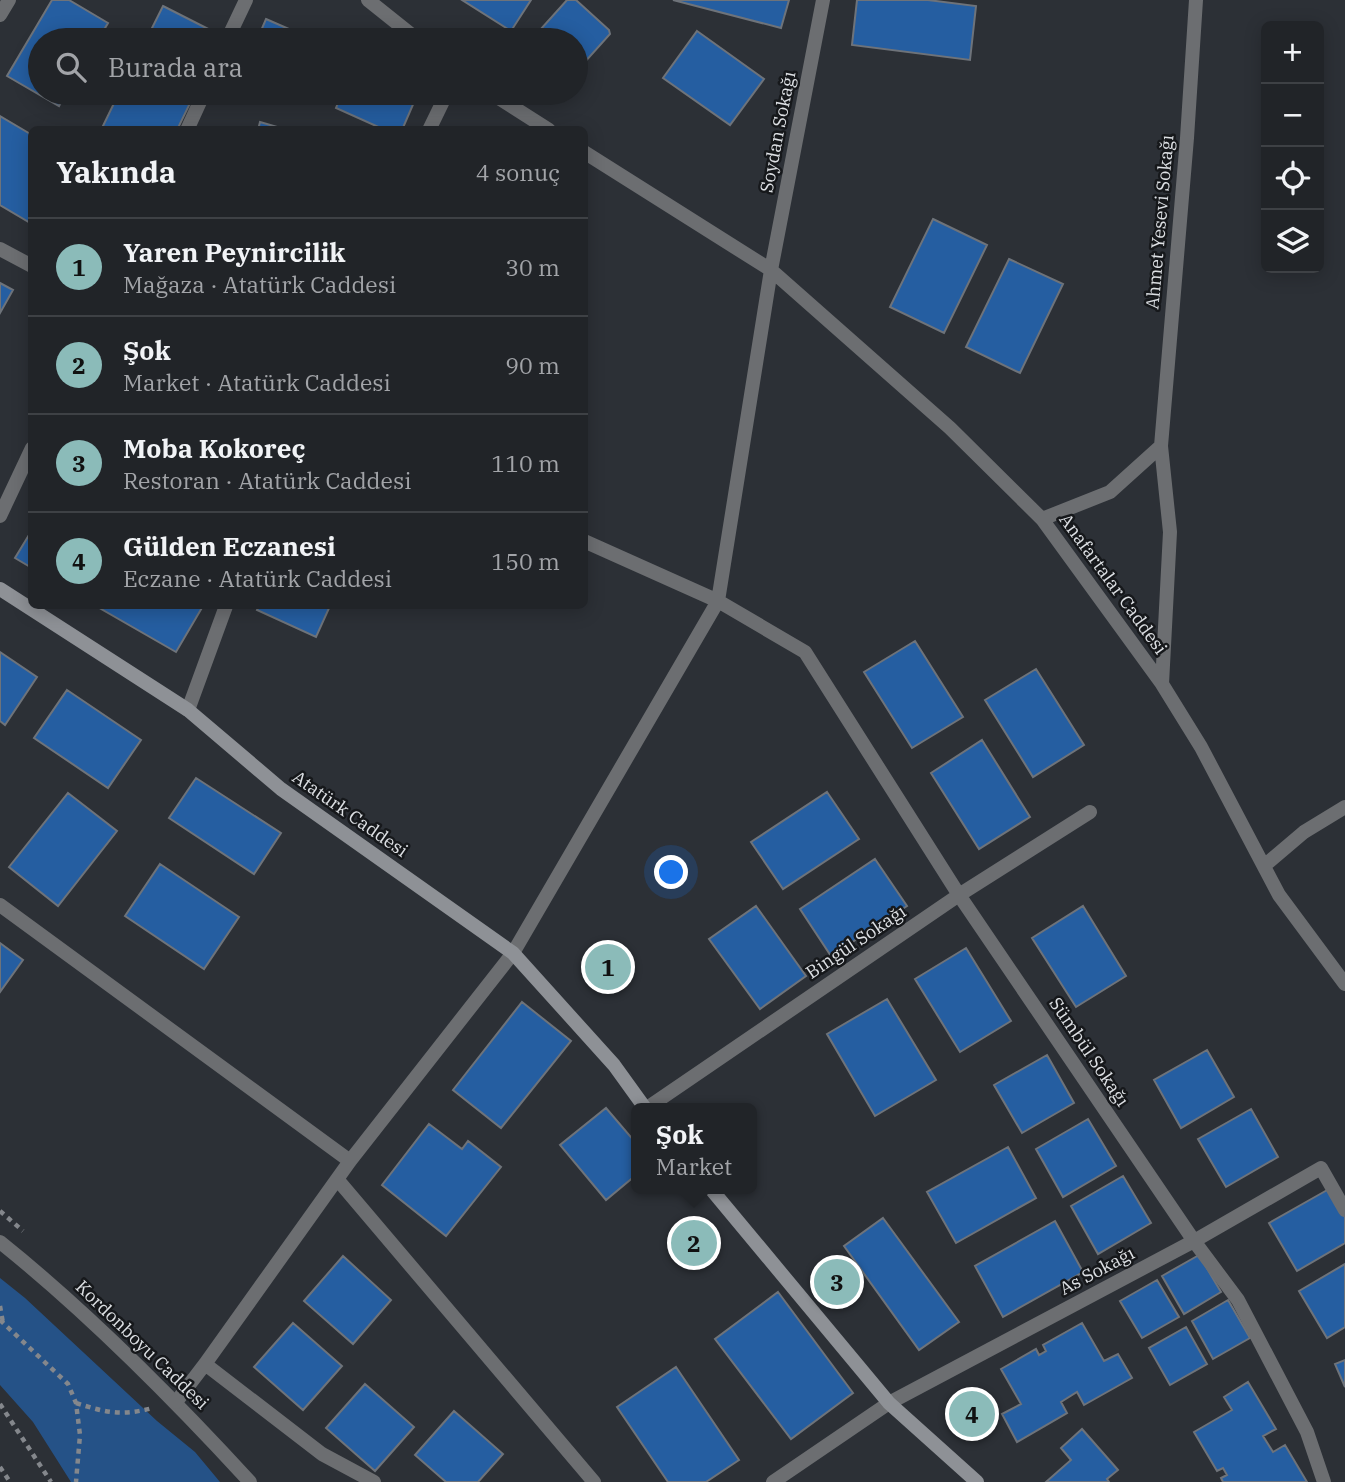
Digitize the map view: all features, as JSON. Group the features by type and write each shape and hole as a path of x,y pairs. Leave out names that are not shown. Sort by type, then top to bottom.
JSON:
{"main road":[{"name":"Atatürk Caddesi","path":"0,589 28,607"},
{"name":"Atatürk Caddesi","path":"31,609 188,710 281,789 513,953 614,1065 642,1103"},
{"path":"715,1194 889,1404 977,1482"}],"street":[{"path":"0,15 9,0"},
{"path":"233,28 246,0"},
{"path":"368,0 403,28"},
{"name":"Soydan Sokağı","path":"718,601 771,270 823,0"},
{"name":"Ahmet Yesevi Sokağı","path":"1162,684 1170,532 1161,446 1196,0"},
{"path":"189,126 198,105"},
{"path":"431,126 441,105"},
{"path":"510,105 543,126"},
{"name":"Anafartalar Caddesi","path":"588,155 771,270 950,428 1042,519 1162,684 1202,747 1279,895 1345,984"},
{"path":"0,249 28,264"},
{"path":"1042,519 1110,492 1161,446"},
{"path":"0,516 28,456"},
{"path":"176,1402 350,1161 513,953 718,601 588,543"},
{"name":"Sümbül Sokağı","path":"718,601 805,652 959,895 1194,1241 1238,1300 1307,1433 1324,1482"},
{"path":"188,710 225,609"},
{"path":"1264,866 1304,832 1345,807"},
{"name":"Bingül Sokağı","path":"653,1103 959,895 1090,812"},
{"path":"0,905 350,1161"},
{"name":"As Sokağı","path":"773,1482 889,1404 1194,1241 1321,1168 1345,1210"},
{"path":"337,1179 594,1482"},
{"name":"Kordonboyu Caddesi","path":"0,1242 38,1273 176,1402 250,1482"},
{"path":"205,1364 322,1454 374,1482"}],"path":[{"path":"0,1306 1,1322 68,1384 76,1403 80,1435 76,1482"},
{"path":"76,1403 110,1413 130,1414 176,1402"},
{"path":"0,1404 51,1482"},
{"path":"0,1467 10,1482"}],"shaded area":[{"path":"0,1278 157,1421 195,1452 220,1482 71,1482 33,1422 0,1385"}],"building":[{"path":"52,0 69,0 108,23 105,28 35,28"},
{"path":"462,0 531,0 513,28 506,28"},
{"path":"567,0 576,0 609,30 610,34 588,59 588,28 542,28"},
{"path":"673,0 789,0 781,28"},
{"path":"857,0 928,0 976,6 970,60 852,45"},
{"path":"163,6 206,28 152,28"},
{"path":"266,19 287,28 262,28"},
{"path":"697,31 764,79 730,125 663,78"},
{"path":"28,41 28,88 7,76"},
{"path":"113,105 189,105 179,126 103,126"},
{"path":"337,105 413,105 404,126 376,126 336,108"},
{"path":"0,116 28,133 28,222 0,205"},
{"path":"933,219 987,245 944,333 890,307"},
{"path":"1009,259 1063,284 1020,373 966,347"},
{"path":"0,283 13,290 0,313"},
{"path":"28,537 28,566 15,558"},
{"path":"101,609 201,609 176,652"},
{"path":"258,609 329,609 316,637"},
{"path":"915,641 963,717 912,748 864,672"},
{"path":"0,652 37,677 5,725 0,721"},
{"path":"1036,669 1084,745 1033,777 985,700"},
{"path":"67,690 141,740 108,788 34,738"},
{"path":"982,740 1030,817 979,849 931,773"},
{"path":"196,778 281,833 254,874 169,818"},
{"path":"827,792 859,839 783,889 751,842"},
{"path":"68,793 117,831 58,906 9,867"},
{"path":"875,859 907,906 831,956 800,909"},
{"path":"160,864 239,917 204,969 125,916"},
{"path":"756,906 806,976 760,1009 709,939"},
{"path":"1083,906 1126,976 1076,1007 1032,938"},
{"path":"0,943 23,960 0,992"},
{"path":"966,948 1011,1021 960,1052 915,979"},
{"path":"887,999 936,1080 875,1116 827,1034"},
{"path":"522,1002 571,1041 501,1128 453,1090"},
{"path":"1207,1050 1234,1097 1181,1128 1154,1080"},
{"path":"1047,1055 1074,1103 1022,1133 994,1085"},
{"path":"606,1108 631,1137 631,1179 606,1200 560,1145"},
{"path":"1251,1109 1278,1157 1226,1187 1198,1139"},
{"path":"1088,1119 1116,1166 1063,1197 1036,1149"},
{"path":"429,1124 462,1149 468,1141 501,1167 446,1236 382,1185"},
{"path":"1008,1147 1036,1198 956,1243 927,1192"},
{"path":"1123,1176 1151,1223 1098,1254 1071,1206"},
{"path":"1329,1189 1345,1217 1345,1243 1297,1271 1269,1223"},
{"path":"883,1218 959,1322 919,1350 844,1246"},
{"path":"1055,1221 1083,1272 1003,1317 975,1266"},
{"path":"1199,1255 1221,1292 1184,1314 1162,1276"},
{"path":"343,1256 391,1300 353,1344 304,1301"},
{"path":"1345,1264 1345,1327 1327,1338 1299,1291"},
{"path":"1157,1280 1179,1317 1142,1338 1120,1301"},
{"path":"778,1292 853,1393 791,1439 715,1339"},
{"path":"1228,1300 1250,1338 1213,1359 1192,1321"},
{"path":"293,1323 342,1366 303,1410 254,1367"},
{"path":"1082,1323 1104,1361 1118,1354 1132,1378 1084,1405 1077,1392 1061,1402 1067,1413 1017,1442 1002,1414 1021,1404 1001,1369 1036,1349 1039,1355 1046,1351 1043,1345"},
{"path":"1186,1327 1207,1364 1170,1385 1149,1348"},
{"path":"1345,1360 1345,1387 1335,1364"},
{"path":"676,1367 739,1460 706,1482 668,1482 617,1407"},
{"path":"1248,1382 1276,1429 1263,1436 1273,1452 1285,1445 1307,1482 1223,1482 1221,1478 1227,1475 1223,1468 1217,1471 1194,1432 1232,1410 1224,1397"},
{"path":"365,1384 414,1427 375,1471 326,1428"},
{"path":"454,1411 503,1454 478,1482 446,1482 415,1455"},
{"path":"1082,1429 1118,1470 1107,1479 1109,1482 1046,1482 1071,1460 1061,1448"}],"place":[{"name":"Yaren Peynircilik","path":"608,967"},
{"name":"Şok","path":"694,1243"},
{"name":"Moba Kokoreç","path":"837,1282"},
{"name":"Gülden Eczanesi","path":"972,1414"}]}
